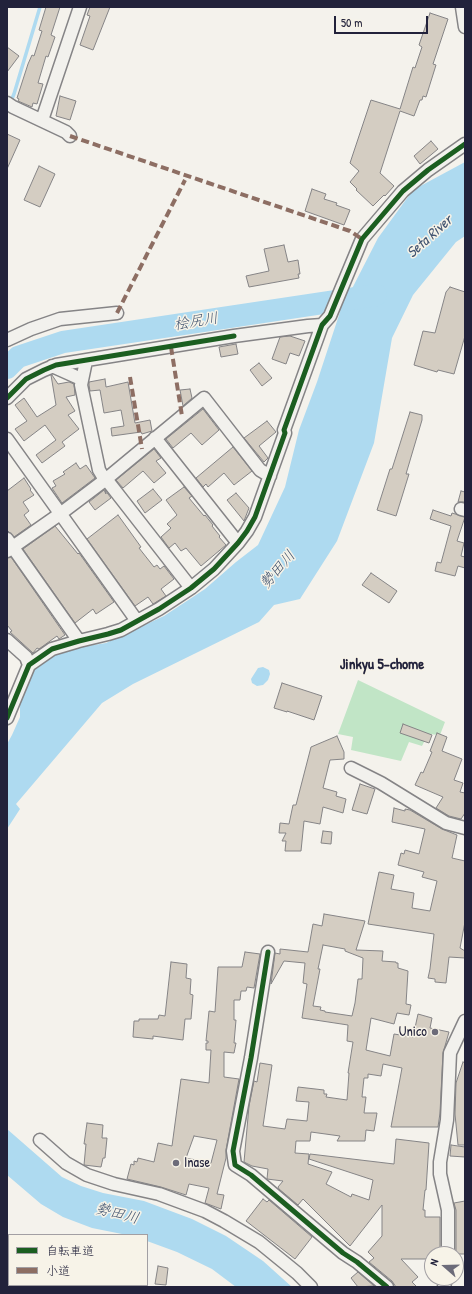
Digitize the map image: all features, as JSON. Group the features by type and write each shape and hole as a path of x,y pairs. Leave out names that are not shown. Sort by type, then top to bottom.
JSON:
{"street":[{"path":"42,120 80,7"},
{"path":"462,7 465,27"},
{"path":"10,105 66,132 70,136"},
{"path":"7,718 29,665 52,649 120,630 159,608 191,588 214,569 248,531 255,517 270,476 285,433 284,430 322,325 330,316 362,239 403,191 428,170 465,144"},
{"path":"7,340 31,328 60,319 117,313"},
{"path":"7,398 26,379 52,366 234,336 322,325"},
{"path":"86,361 81,385 99,470 191,588"},
{"path":"52,366 82,379"},
{"path":"79,641 9,546 60,514 204,398 260,470 270,476"},
{"path":"155,438 238,543"},
{"path":"7,439 136,621"},
{"path":"7,640 26,657 29,665"},
{"path":"351,768 381,783 446,823 465,828"},
{"path":"268,952 251,1058 233,1151 235,1165 251,1175 343,1253 357,1262 387,1287"},
{"path":"448,1246 448,1210 440,1174 440,1162 447,1120 450,1053 465,1021"},
{"path":"40,1140 66,1163 87,1174 108,1182 159,1194 205,1211 224,1221 259,1242 297,1273 311,1287"}],"green space":[{"path":"358,680 445,722 440,735 428,734 422,746 409,742 401,761 351,750 353,737 338,734"}],"water":[{"path":"465,162 465,236 456,242 413,295 392,338 374,443 337,541 300,599 274,605 259,622 133,684 102,703 16,804 20,809 7,829 7,744 20,717 20,700 32,672 40,664 56,654 81,647 106,643 164,616 205,589 258,545 285,487 299,430 317,382 340,312 378,238 413,190"},
{"path":"263,667 269,670 270,674 268,680 263,685 257,686 252,683 251,679 258,668"},
{"name":"勢田川","path":"7,1129 62,1177 81,1186 103,1193 144,1201 192,1219 226,1236 263,1261 292,1287 236,1287 212,1269 177,1252 148,1241 148,1234 122,1234 92,1228 63,1217 41,1204 7,1175"}],"building":[{"path":"46,7 60,7 51,35 55,37 48,57 46,56 38,83 43,84 37,104 33,103 32,107 18,101 19,99 17,98 28,64 32,55 34,56 42,31 39,30"},
{"path":"90,7 110,7 93,50 80,45 90,16 87,15"},
{"path":"430,13 448,19 433,64 436,65 426,97 423,96 422,100 420,100 414,116 400,111 380,173 394,186 373,206 356,190 357,189 350,182 359,171 350,163 371,100 400,109 413,67 415,68 422,47 419,45"},
{"path":"7,47 19,56 7,72"},
{"path":"60,96 76,101 70,120 56,116"},
{"path":"7,134 20,140 7,169"},
{"path":"431,141 438,149 420,164 414,156"},
{"path":"39,166 55,174 40,207 24,200"},
{"path":"312,189 326,194 324,199 337,203 336,205 350,210 344,225 305,211"},
{"path":"284,245 288,262 298,260 300,274 298,274 299,278 249,287 246,276 269,271 264,249"},
{"path":"450,287 465,292 465,336 454,374 438,370 437,372 414,365 423,331 435,333 446,292"},
{"path":"290,336 305,341 299,356 290,353 286,364 272,359 280,337"},
{"path":"236,344 238,354 221,357 219,347"},
{"path":"259,363 272,378 262,386 250,370"},
{"path":"51,375 58,384 69,382 74,384 75,395 66,397 75,411 68,415 79,429 62,442 65,446 42,463 36,455 56,440 45,425 24,441 15,429 27,421 15,405 24,398 37,417 56,405"},
{"path":"105,379 106,387 128,382 135,423 150,420 152,431 142,434 141,432 112,436 111,428 124,426 121,410 104,413 100,390 90,391 89,385 89,382"},
{"path":"190,389 192,398 183,406 180,390"},
{"path":"203,409 219,430 202,445 191,433 173,448 166,439"},
{"path":"410,412 422,415 422,420 406,474 409,474 396,516 377,510"},
{"path":"267,421 276,432 259,446 268,458 264,462 244,438"},
{"path":"233,447 252,471 234,485 224,473 208,487 206,484 203,487 196,478"},
{"path":"154,449 161,458 156,461 166,473 154,483 143,471 123,488 116,480"},
{"path":"76,463 80,469 86,465 95,478 62,503 52,488 56,486 53,481 65,474 63,472"},
{"path":"24,478 34,495 23,502 29,511 24,515 31,525 14,537 7,530 7,491"},
{"path":"184,487 192,496 189,498 213,525 212,526 220,536 219,537 226,545 201,566 186,548 181,551 175,543 169,548 161,537 171,528 167,524 177,515 166,500"},
{"path":"153,489 162,500 145,513 137,501"},
{"path":"104,490 111,498 95,510 89,502"},
{"path":"461,491 465,492 465,502 458,502"},
{"path":"236,493 249,508 244,521 227,500"},
{"path":"433,510 451,516 452,513 465,517 457,541 464,543 461,556 465,557 465,568 458,566 455,576 435,571 437,562 441,563 451,526 430,519"},
{"path":"118,515 141,547 139,548 154,567 157,565 160,569 164,566 174,579 161,589 166,596 153,604 148,597 135,606 87,539"},
{"path":"55,526 78,554 79,553 114,602 96,614 93,609 75,623 23,549"},
{"path":"11,557 65,635 59,639 57,636 39,649 37,648 33,653 10,632 12,631 7,625 7,558"},
{"path":"371,573 397,591 389,603 362,585"},
{"path":"282,683 322,696 314,720 274,708"},
{"path":"403,724 432,735 429,743 400,733"},
{"path":"437,733 447,737 442,751 462,759 454,780 463,783 460,792 465,793 465,813 461,819 449,816 436,808 443,797 415,785 421,772 423,773 432,752 430,751"},
{"path":"337,736 344,752 344,759 330,760 323,788 337,792 336,796 346,799 343,813 323,807 320,824 304,821 301,851 285,851 286,841 282,841 286,833 279,833 280,823 289,824 293,805 296,805 311,747"},
{"path":"360,784 375,789 367,814 352,810"},
{"path":"394,808 405,811 405,809 410,810 442,829 457,835 452,858 465,861 465,922 460,948 465,951 465,958 449,957 446,983 435,982 435,979 428,978 434,934 368,924 379,872 394,875 391,889 414,893 412,908 430,911 437,881 422,877 424,872 398,865 401,853 404,854 405,850 419,854 425,829 392,822"},
{"path":"323,831 332,832 331,844 321,843"},
{"path":"324,914 365,921 356,950 383,951 382,961 396,962 398,963 398,968 408,971 406,1004 411,1005 409,1015 397,1013 394,1024 371,1018 366,1050 390,1056 394,1034 413,1037 418,1014 432,1018 430,1028 449,1032 443,1053 438,1127 391,1127 402,1068 383,1064 381,1076 368,1074 368,1078 364,1078 362,1097 366,1097 364,1113 377,1113 374,1131 366,1130 365,1141 337,1141 340,1136 311,1132 310,1141 296,1141 295,1153 309,1154 308,1164 332,1172 326,1184 351,1197 352,1194 369,1200 373,1180 309,1159 310,1154 394,1164 396,1139 429,1143 426,1190 423,1210 425,1210 425,1217 440,1217 440,1246 424,1246 424,1259 401,1259 418,1277 412,1282 417,1287 396,1287 392,1281 369,1262 374,1258 368,1252 382,1236 382,1205 350,1246 303,1199 298,1205 279,1189 278,1187 283,1181 267,1179 268,1169 252,1166 244,1162 249,1106 254,1081 257,1082 260,1063 272,1065 263,1126 285,1129 287,1119 307,1121 309,1102 296,1101 298,1087 324,1090 324,1094 327,1094 326,1097 347,1100 348,1073 353,1042 347,1041 348,1025 302,1018 307,984 303,983 305,963 284,961 271,984 275,953 280,954 280,949 308,952 313,924 322,926","holes":["323,945 345,949 345,951 363,958 362,979 358,979 352,1016 325,1012 320,1010 321,1007 313,1006"]},
{"path":"245,952 260,954 254,988 247,987 246,991 241,991 240,1000 234,1000 234,1020 236,1020 234,1043 236,1043 234,1053 224,1052 224,1077 239,1079 226,1150 226,1158 217,1194 224,1195 221,1209 205,1203 209,1188 189,1184 186,1195 127,1179 131,1164 134,1165 134,1161 137,1162 138,1158 154,1162 158,1143 172,1146 181,1079 209,1083 211,1050 206,1050 206,1043 208,1043 208,1041 206,1041 209,1011 215,1012 218,967 242,967","holes":["194,1136 217,1140 211,1163 186,1158"]},
{"path":"171,962 187,964 186,978 191,979 190,994 193,995 191,1019 185,1019 183,1040 153,1036 153,1039 133,1037 134,1021 139,1021 139,1019 158,1019 159,1015 165,1016"},
{"path":"463,1062 465,1063 465,1145 458,1145 455,1114 456,1083"},
{"path":"87,1123 103,1125 102,1138 107,1138 105,1158 103,1158 101,1167 84,1165 86,1144 84,1144"},
{"path":"451,1145 465,1147 465,1157 450,1156"},
{"path":"263,1199 267,1202 269,1200 312,1237 295,1259 246,1221"},
{"path":"465,1201 465,1254 464,1246 456,1246 456,1210 454,1203"},
{"path":"158,1266 168,1268 166,1285 155,1284"},
{"path":"358,1272 374,1286 358,1287 351,1278"}],"waterway":[{"path":"7,110 14,94 40,7"},
{"name":"桧尻川","path":"7,368 18,357 63,342 376,295"}],"marked path":[{"path":"70,136 350,231 362,239"},
{"path":"117,313 185,180"},
{"path":"171,347 182,416"},
{"path":"130,377 142,449"}],"cycle path":[{"path":"7,718 29,665 52,649 121,630 159,609 191,588 214,569 238,543 255,517 285,433 284,430 322,325 330,316 362,239 403,191 428,170 465,144"},
{"path":"7,398 26,379 56,365 234,336"},
{"path":"268,952 251,1058 233,1151 235,1165 251,1175 343,1253 357,1262 387,1287"}],"place":[{"name":"Unico","path":"435,1032"},
{"name":"Inase","path":"176,1163"}],"district":[{"name":"Jinkyu 5-chome","path":"382,665"}],"water label":[{"name":"Seta River","path":"430,237"}]}
